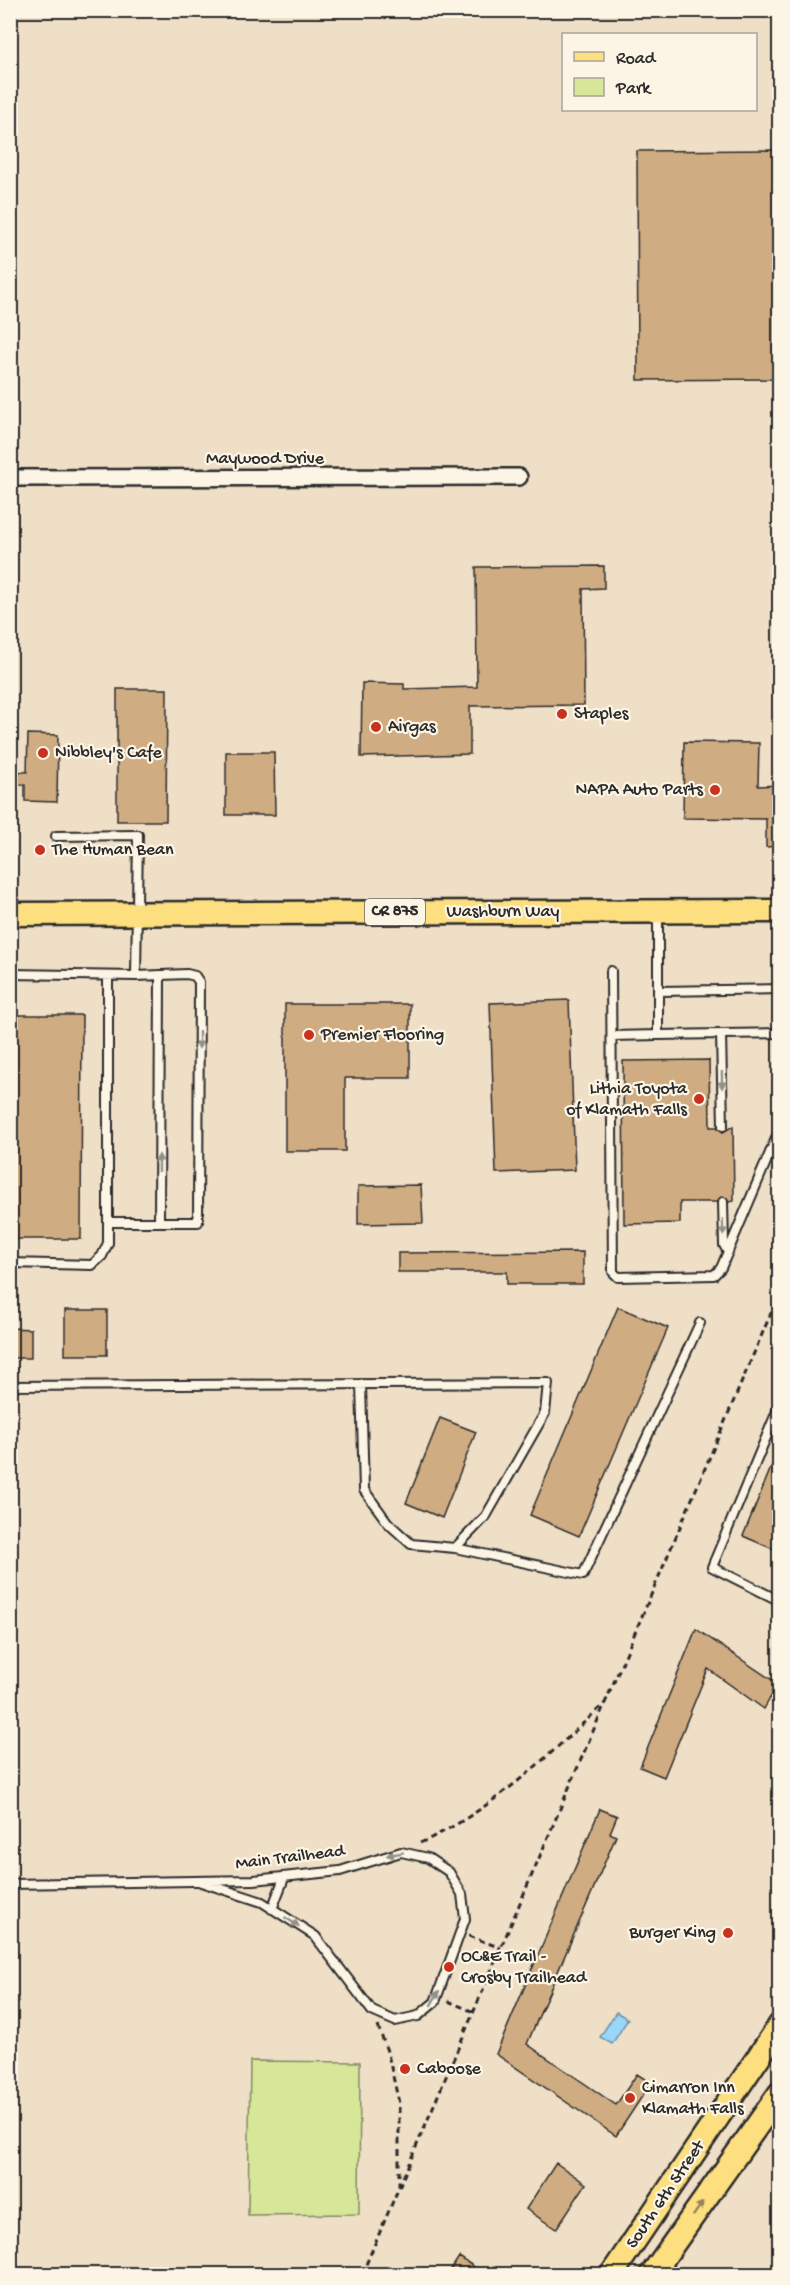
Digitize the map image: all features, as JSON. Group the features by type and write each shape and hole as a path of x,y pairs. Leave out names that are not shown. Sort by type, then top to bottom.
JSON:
{"main road":[{"name":"Washburn Way","path":"10,914 780,910"},
{"name":"South 6th Street","path":"612,2274 780,2025"},
{"name":"South 6th Street","path":"652,2274 780,2093"}],"street":[{"name":"Maywood Drive","path":"10,478 519,477"}],"lane":[{"path":"56,836 138,835 136,976"},
{"path":"658,911 658,1035"},
{"path":"611,971 613,1272 618,1277 714,1275 721,1268 780,1129"},
{"path":"10,974 108,976 187,974 195,976 199,982 198,1222 108,1222"},
{"path":"159,1222 160,975"},
{"path":"10,1263 92,1265 102,1256 108,1243 108,976"},
{"path":"658,991 780,989"},
{"path":"612,1036 780,1033"},
{"path":"721,1034 723,1126"},
{"path":"723,1202 724,1245 728,1252"},
{"path":"361,1384 364,1490 388,1523 411,1544 455,1548 583,1575 700,1323"},
{"path":"10,1386 548,1383 545,1413 486,1516 455,1548"},
{"path":"780,1404 712,1567 780,1602"},
{"path":"372,2011 395,2021 418,2016 435,2002 465,1919 462,1894 449,1872 428,1858 401,1851"},
{"name":"Main Trailhead","path":"10,1884 201,1882 284,1878 340,1871 401,1851"},
{"path":"272,1909 284,1878"},
{"name":"Main Trailhead","path":"201,1882 262,1902 315,1936 372,2011"}],"path":[{"path":"362,2274 780,1292"},
{"path":"401,1851 449,1830 534,1770 606,1702"},
{"path":"461,1932 501,1948"},
{"path":"437,1996 474,2012"},
{"path":"372,2011 388,2054 399,2103 399,2189"}],"green space":[{"path":"250,2061 360,2062 359,2214 248,2215"}],"water":[{"path":"616,2012 628,2019 612,2044 600,2037"}],"building":[{"path":"780,150 780,379 638,380 637,151"},
{"path":"604,566 604,588 583,589 584,705 470,706 470,754 361,757 362,683 404,684 404,689 477,687 476,567"},
{"path":"117,689 167,689 166,821 117,821"},
{"name":"Nibbley's Cafe","path":"28,734 58,735 57,802 25,801 25,785 10,785 10,771 27,772"},
{"path":"684,742 759,743 758,786 780,785 780,846 766,847 766,819 683,818"},
{"path":"226,752 274,752 275,815 226,815"},
{"path":"569,1000 575,1170 496,1173 490,1003"},
{"path":"285,1004 410,1004 410,1078 345,1078 345,1151 285,1151"},
{"path":"10,1015 82,1015 81,1239 10,1239"},
{"path":"709,1060 710,1127 717,1127 723,1132 733,1126 734,1201 729,1202 723,1196 717,1202 680,1202 680,1223 624,1224 623,1061"},
{"path":"421,1185 423,1223 358,1224 358,1186"},
{"path":"583,1252 583,1284 507,1284 507,1272 398,1272 398,1253"},
{"path":"618,1307 668,1328 579,1536 530,1515"},
{"path":"65,1310 107,1310 107,1355 65,1355"},
{"path":"10,1328 31,1329 31,1358 10,1358"},
{"path":"440,1418 476,1432 442,1518 406,1503"},
{"path":"780,1448 780,1552 743,1536"},
{"path":"696,1629 778,1684 764,1709 708,1669 664,1777 640,1767"},
{"path":"600,1809 617,1816 610,1833 616,1836 527,2044 616,2105 637,2074 651,2083 616,2136 496,2054"},
{"path":"556,2163 586,2184 556,2229 526,2209"},
{"path":"459,2257 485,2274 448,2274"}],"place":[{"name":"Staples","path":"562,714"},
{"name":"Airgas","path":"376,727"},
{"name":"Nibbley's Cafe","path":"43,753"},
{"name":"NAPA Auto Parts","path":"715,790"},
{"name":"The Human Bean","path":"40,850"},
{"name":"Premier Flooring","path":"309,1035"},
{"name":"Lithia Toyota of Klamath Falls","path":"699,1099"},
{"name":"Burger King","path":"728,1933"},
{"name":"OC&E Trail - Crosby Trailhead","path":"449,1967"},
{"name":"Caboose","path":"405,2069"},
{"name":"Cimarron Inn Klamath Falls","path":"630,2098"}]}
